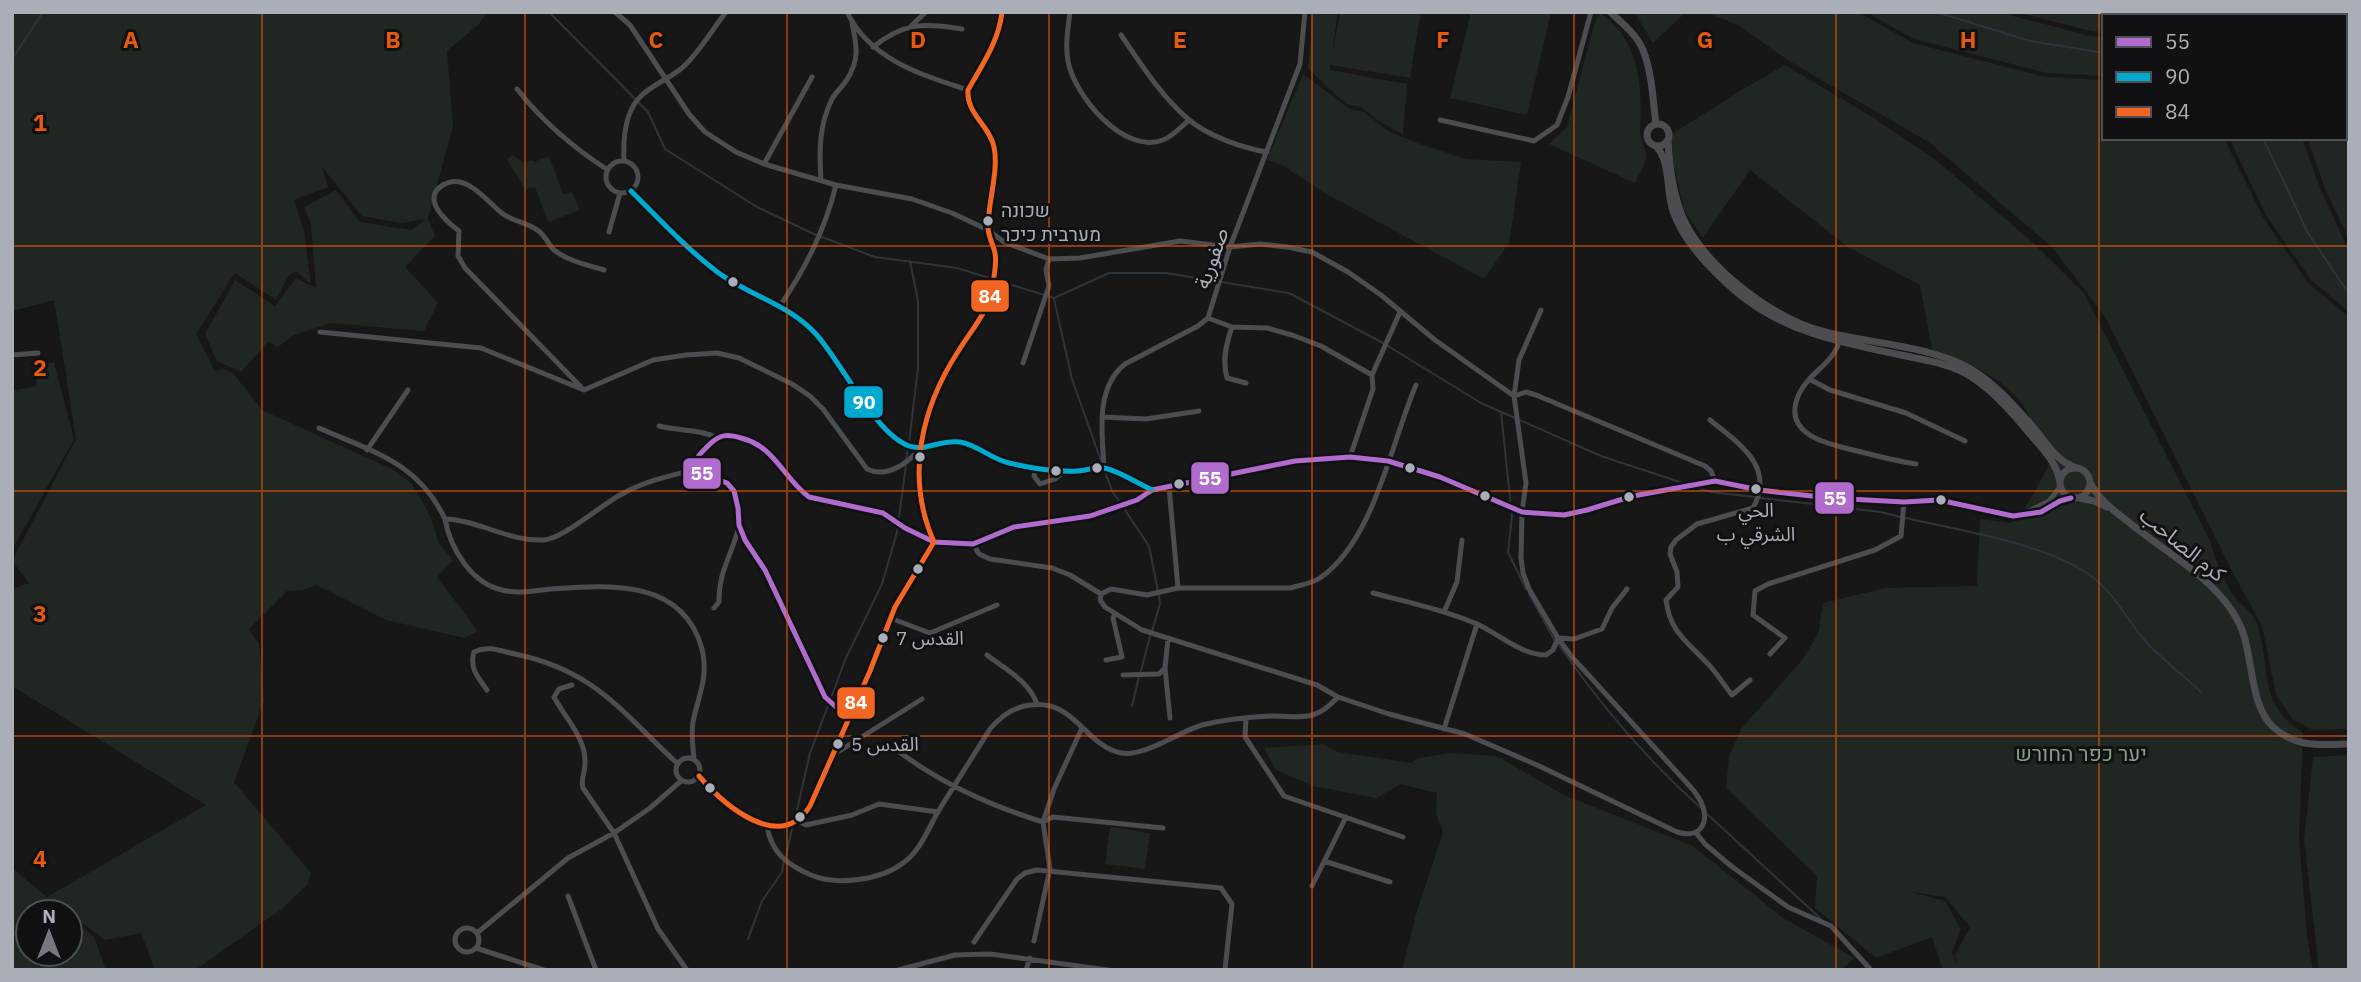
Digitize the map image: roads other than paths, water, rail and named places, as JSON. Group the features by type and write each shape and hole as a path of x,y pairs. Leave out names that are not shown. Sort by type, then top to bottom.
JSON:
{"street":[{"path":"615,12 630,24 689,114 705,132 736,152 764,164 836,185 912,199 952,213 988,230 1004,242 1049,259 1080,258 1180,241 1230,247 1260,244 1312,253 1359,279 1400,313 1514,396"},
{"path":"624,161 624,143 632,110 641,95 684,66 726,12"},
{"path":"821,180 819,145 823,124 833,97 847,80 858,51 847,12"},
{"path":"911,26 926,12"},
{"path":"699,776 689,783 681,780 676,773 678,764 685,758 694,760 700,767 699,776 715,794 738,812 767,826 788,825 799,821 810,806 870,671 890,618 934,542 921,506 919,449 926,417 938,387 990,301 996,254 988,230 995,153 991,136 969,103 968,90 995,42 1001,26 1002,12"},
{"path":"1070,12 1068,60 1074,81 1098,114 1129,138 1150,143 1163,141 1189,120"},
{"name":"صفورية","path":"1104,467 1102,417 1104,401 1114,372 1125,363 1198,326 1208,318 1230,247 1300,64 1305,12"},
{"path":"1440,120 1534,141 1557,125 1568,97 1591,12"},
{"path":"1610,12 1630,31 1643,49 1656,124"},
{"path":"852,23 873,47 900,66 968,90"},
{"path":"873,47 888,35 911,26 962,29"},
{"path":"1122,35 1147,73 1189,120 1243,148 1267,152"},
{"path":"764,164 812,77"},
{"path":"517,89 539,117 564,140 608,170"},
{"path":"693,470 697,456 717,438 730,435 757,442 768,450 799,490 809,498 883,513 905,528 934,542 973,544 1014,527 1090,516 1138,500 1152,490 1295,461 1350,457 1388,461 1440,477 1522,512 1564,515 1633,496 1715,481 1830,498 1904,502 1939,500 2016,516 2040,512 2060,501 2075,498 2088,492 2090,482 2086,472 2059,460 2028,421 2000,392 1960,363 1940,356 1840,339 1813,335 1775,318 1747,300 1715,271 1686,236 1676,219 1663,155 1649,141 1647,135 1649,128 1656,124 1667,128 1674,187 1684,219 1712,258 1743,287 1775,310 1812,328 1840,339 1944,365 1973,378 2001,403 2036,441 2056,468 2065,495 2075,498"},
{"path":"1656,146 1663,145 1668,140"},
{"path":"624,161 633,165 638,173 637,183 631,191 621,193 608,185 608,170 614,163 624,161"},
{"path":"584,390 466,268 458,256 459,231 441,217 436,209 438,191 449,183 468,185 502,213 541,233 554,249 576,262 604,270"},
{"path":"780,306 816,246 836,185"},
{"path":"631,191 716,271 780,306 815,333 841,366 864,403 891,436 919,449"},
{"path":"608,232 621,193"},
{"path":"1023,363 1049,286 1046,270 1049,259"},
{"path":"1101,594 1100,600 1105,607 1142,630 1317,685 1338,697 1465,734 1677,832 1697,834 1702,828 1703,819 1700,800 1558,638 1529,589 1523,573 1522,512 1526,483 1514,396 1519,360 1541,310"},
{"path":"1350,457 1373,389 1372,375 1400,313"},
{"path":"1208,318 1231,327 1267,328 1292,335 1321,346 1372,375"},
{"path":"1231,327 1225,352 1227,378 1246,383"},
{"path":"320,332 481,348 584,390 653,360 717,353 756,365 810,396 867,469 875,473 886,472 912,459 919,449 942,441 959,442 971,444 1007,463 1066,470 1104,467 1152,490"},
{"path":"1840,339 1832,358 1799,394 1795,409 1798,423 1808,435 1826,443 1916,464"},
{"path":"12,355 38,353"},
{"path":"1811,380 1823,387 1906,413 1965,441"},
{"path":"1101,594 1111,589 1147,595 1178,588 1290,588 1320,578 1340,558 1372,510 1416,385"},
{"path":"367,450 408,390"},
{"path":"1514,396 1525,392 1536,395 1693,461 1711,471 1715,481"},
{"path":"1102,417 1146,419 1199,411"},
{"path":"1710,420 1753,459 1761,477 1759,489 1753,508 1697,524 1676,540 1670,554 1677,572 1678,587 1666,600 1677,633 1709,664 1732,695 1750,680"},
{"path":"659,426 709,434 717,438"},
{"path":"319,428 394,462 416,477 435,498 445,519 455,553 489,585 516,592 617,587 645,591 667,599 682,611 694,629 702,650 705,674 693,723 694,760"},
{"path":"1036,467 1034,475 1040,484 1055,479 1066,470"},
{"path":"2016,516 2049,501 2067,470 2077,468"},
{"path":"445,519 463,520 524,540 547,540 622,493 667,476 693,470 727,483 734,491 738,508 735,543 724,564 719,602 714,608"},
{"name":"كرم الصاحب","path":"2090,482 2113,511"},
{"path":"1169,487 1178,588"},
{"name":"كرم الصاحب","path":"2075,498 2094,501 2113,511 2202,579 2222,598 2239,622 2261,710 2271,725 2298,743 2312,746 2349,744"},
{"path":"1770,654 1785,638 1753,615 1755,591 1768,584 1875,550 1892,541 1900,536 1904,502"},
{"path":"738,525 765,570 825,697 836,707 850,713"},
{"path":"1444,612 1457,582 1462,540"},
{"path":"973,544 979,554 990,559 1052,568 1070,575 1101,594"},
{"path":"1558,638 1574,639 1602,629 1612,607 1627,589"},
{"path":"1373,593 1477,624 1538,655 1546,655 1553,650 1558,638"},
{"path":"890,618 930,633 997,604"},
{"path":"1106,660 1122,657 1113,618 1115,614"},
{"path":"1444,729 1477,624"},
{"path":"1168,639 1165,668 1170,718"},
{"path":"487,690 474,672 471,662 474,652 484,647 544,660 606,693 678,764"},
{"path":"987,654 1026,685 1033,692 1037,704"},
{"path":"1123,675 1159,674 1165,668"},
{"path":"572,685 559,689 554,697 580,737 585,761 581,779 583,788 614,833 658,929 687,970"},
{"path":"767,826 769,841 778,855 813,876 838,880 878,874 906,862 998,719 1022,706 1037,704 1061,709 1111,749 1133,753 1202,725 1270,716 1310,717 1322,712 1338,697"},
{"path":"832,755 848,748 922,699"},
{"path":"1245,719 1245,737 1284,796 1403,837"},
{"path":"1034,941 1050,869 1043,822 1054,789 1082,728"},
{"path":"894,748 955,785 1002,809 1043,822 1053,817 1163,828"},
{"path":"477,933 568,858 614,833 650,808 681,780"},
{"path":"799,821 806,825 852,816 879,804 938,812"},
{"path":"1312,886 1346,817"},
{"path":"1697,834 1731,866 1788,907 1831,926 1871,970"},
{"path":"1324,861 1390,882"},
{"path":"974,942 1017,879 1025,873 1050,869 1221,888 1231,904 1225,970"},
{"path":"568,896 596,970"},
{"path":"463,928 471,928 477,933 479,941 476,948 462,951 457,947 454,940 457,932 463,928"},
{"path":"476,948 544,970"},
{"path":"898,970 955,955 990,954 1108,970"},
{"path":"1026,970 1030,958"}],"waterway":[{"path":"12,59 43,12"},
{"path":"549,12 648,112 665,149 757,207 816,235"},
{"path":"1936,12 2030,41 2102,53"},
{"path":"2264,140 2308,233 2349,294"},
{"path":"822,237 875,257 957,268 1054,298 1109,273 1166,273 1289,293 1383,343"},
{"path":"909,443 918,368 918,301 910,261"},
{"path":"1054,299 1072,379 1101,461"},
{"path":"1388,346 1481,403 1601,456 1686,484"},
{"path":"1501,412 1512,517 1508,552 1526,589"},
{"path":"906,460 908,448"},
{"path":"831,698 845,660 882,584 897,532 906,465"},
{"path":"1104,469 1112,491 1120,502"},
{"path":"1695,487 1711,492 1754,497"},
{"path":"1760,498 1881,512 1900,517"},
{"path":"1123,507 1149,546 1158,591"},
{"path":"1906,518 2026,546 2050,554 2090,575 2112,597 2148,644 2201,692"},
{"path":"1529,594 1555,641"},
{"path":"1152,631 1160,604 1159,596"},
{"path":"1141,671 1150,636"},
{"path":"1559,645 1626,731 1662,771 1702,809"},
{"path":"1132,706 1139,677"},
{"path":"795,819 810,753 829,703"},
{"path":"1706,813 1820,918"},
{"path":"786,856 793,824"},
{"path":"748,939 762,901 782,872 784,861"}],"place":[{"name":"שכונה מערבית כיכר","path":"988,221"},
{"name":"الحي الشرقي ب","path":"1756,489"},
{"name":"القدس 7","path":"883,638"},
{"name":"القدس 5","path":"838,744"}],"park label":[{"name":"יער כפר החורש","path":"2081,753"}]}
